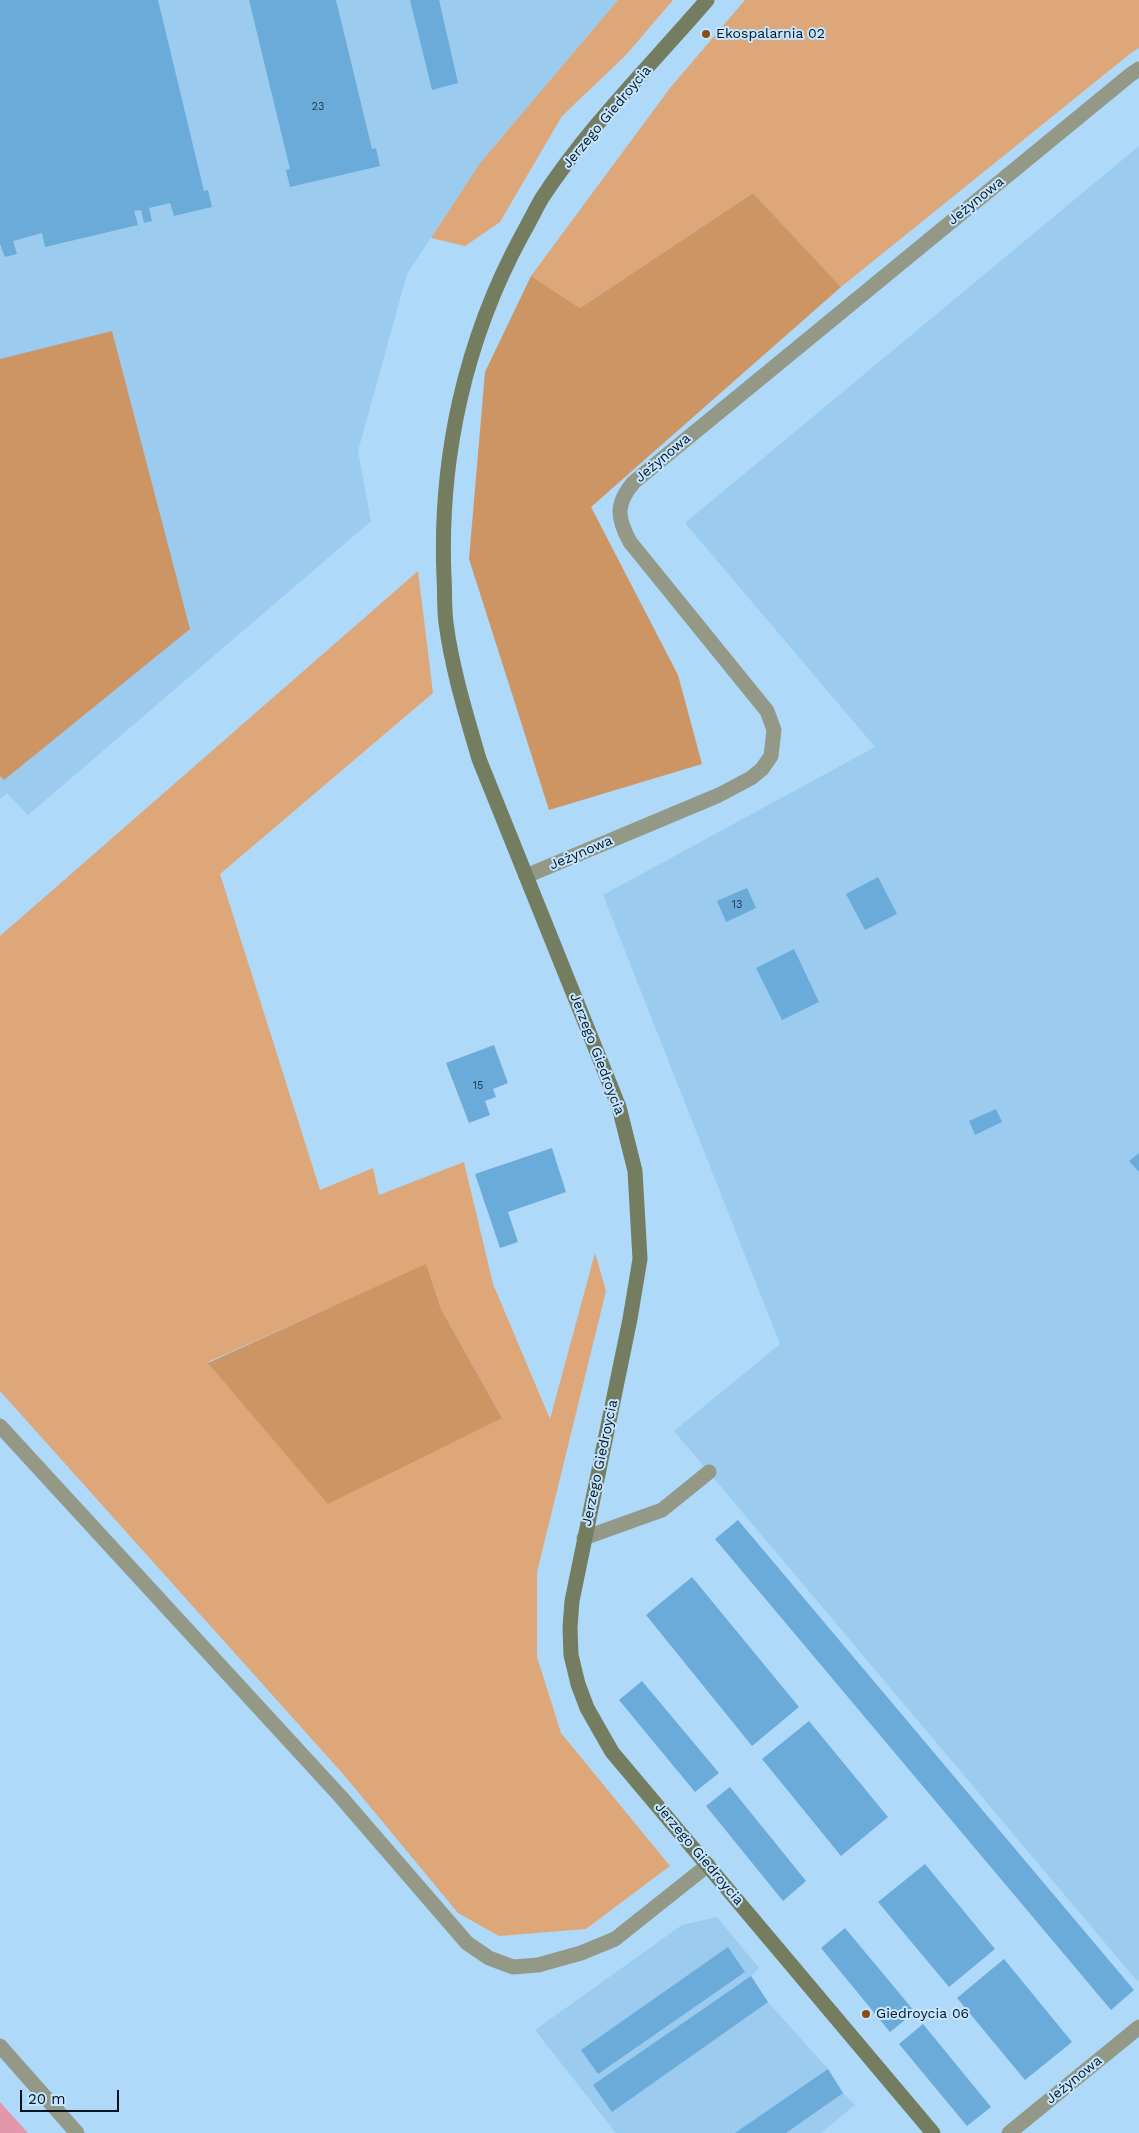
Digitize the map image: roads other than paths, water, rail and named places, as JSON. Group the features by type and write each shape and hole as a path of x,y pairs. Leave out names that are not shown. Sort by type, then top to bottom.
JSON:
{"street":[{"name":"Jerzego Giedroycia","path":"707,0 581,144 542,199 508,261 491,297 467,366 448,465 443,547 446,623 462,701 479,758 619,1107 635,1171 640,1259 630,1319 572,1601 571,1655 578,1684 587,1708 612,1752 933,2133"},
{"name":"Jeżynowa","path":"526,876 719,794 751,778 762,769 771,756 774,730 767,710 630,542 623,529 619,515 625,492 679,444 1130,74 1139,69"},
{"path":"0,1426 340,1796 467,1943 489,1958 513,1967 538,1965 582,1953 615,1939 708,1865"},
{"path":"584,1538 662,1510 709,1472"},
{"name":"Jeżynowa","path":"1009,2133 1139,2027"},
{"path":"0,2046 77,2133"}],"place":[{"name":"Ekospalarnia 02","path":"706,34"},
{"name":"Giedroycia 06","path":"866,2014"}]}
